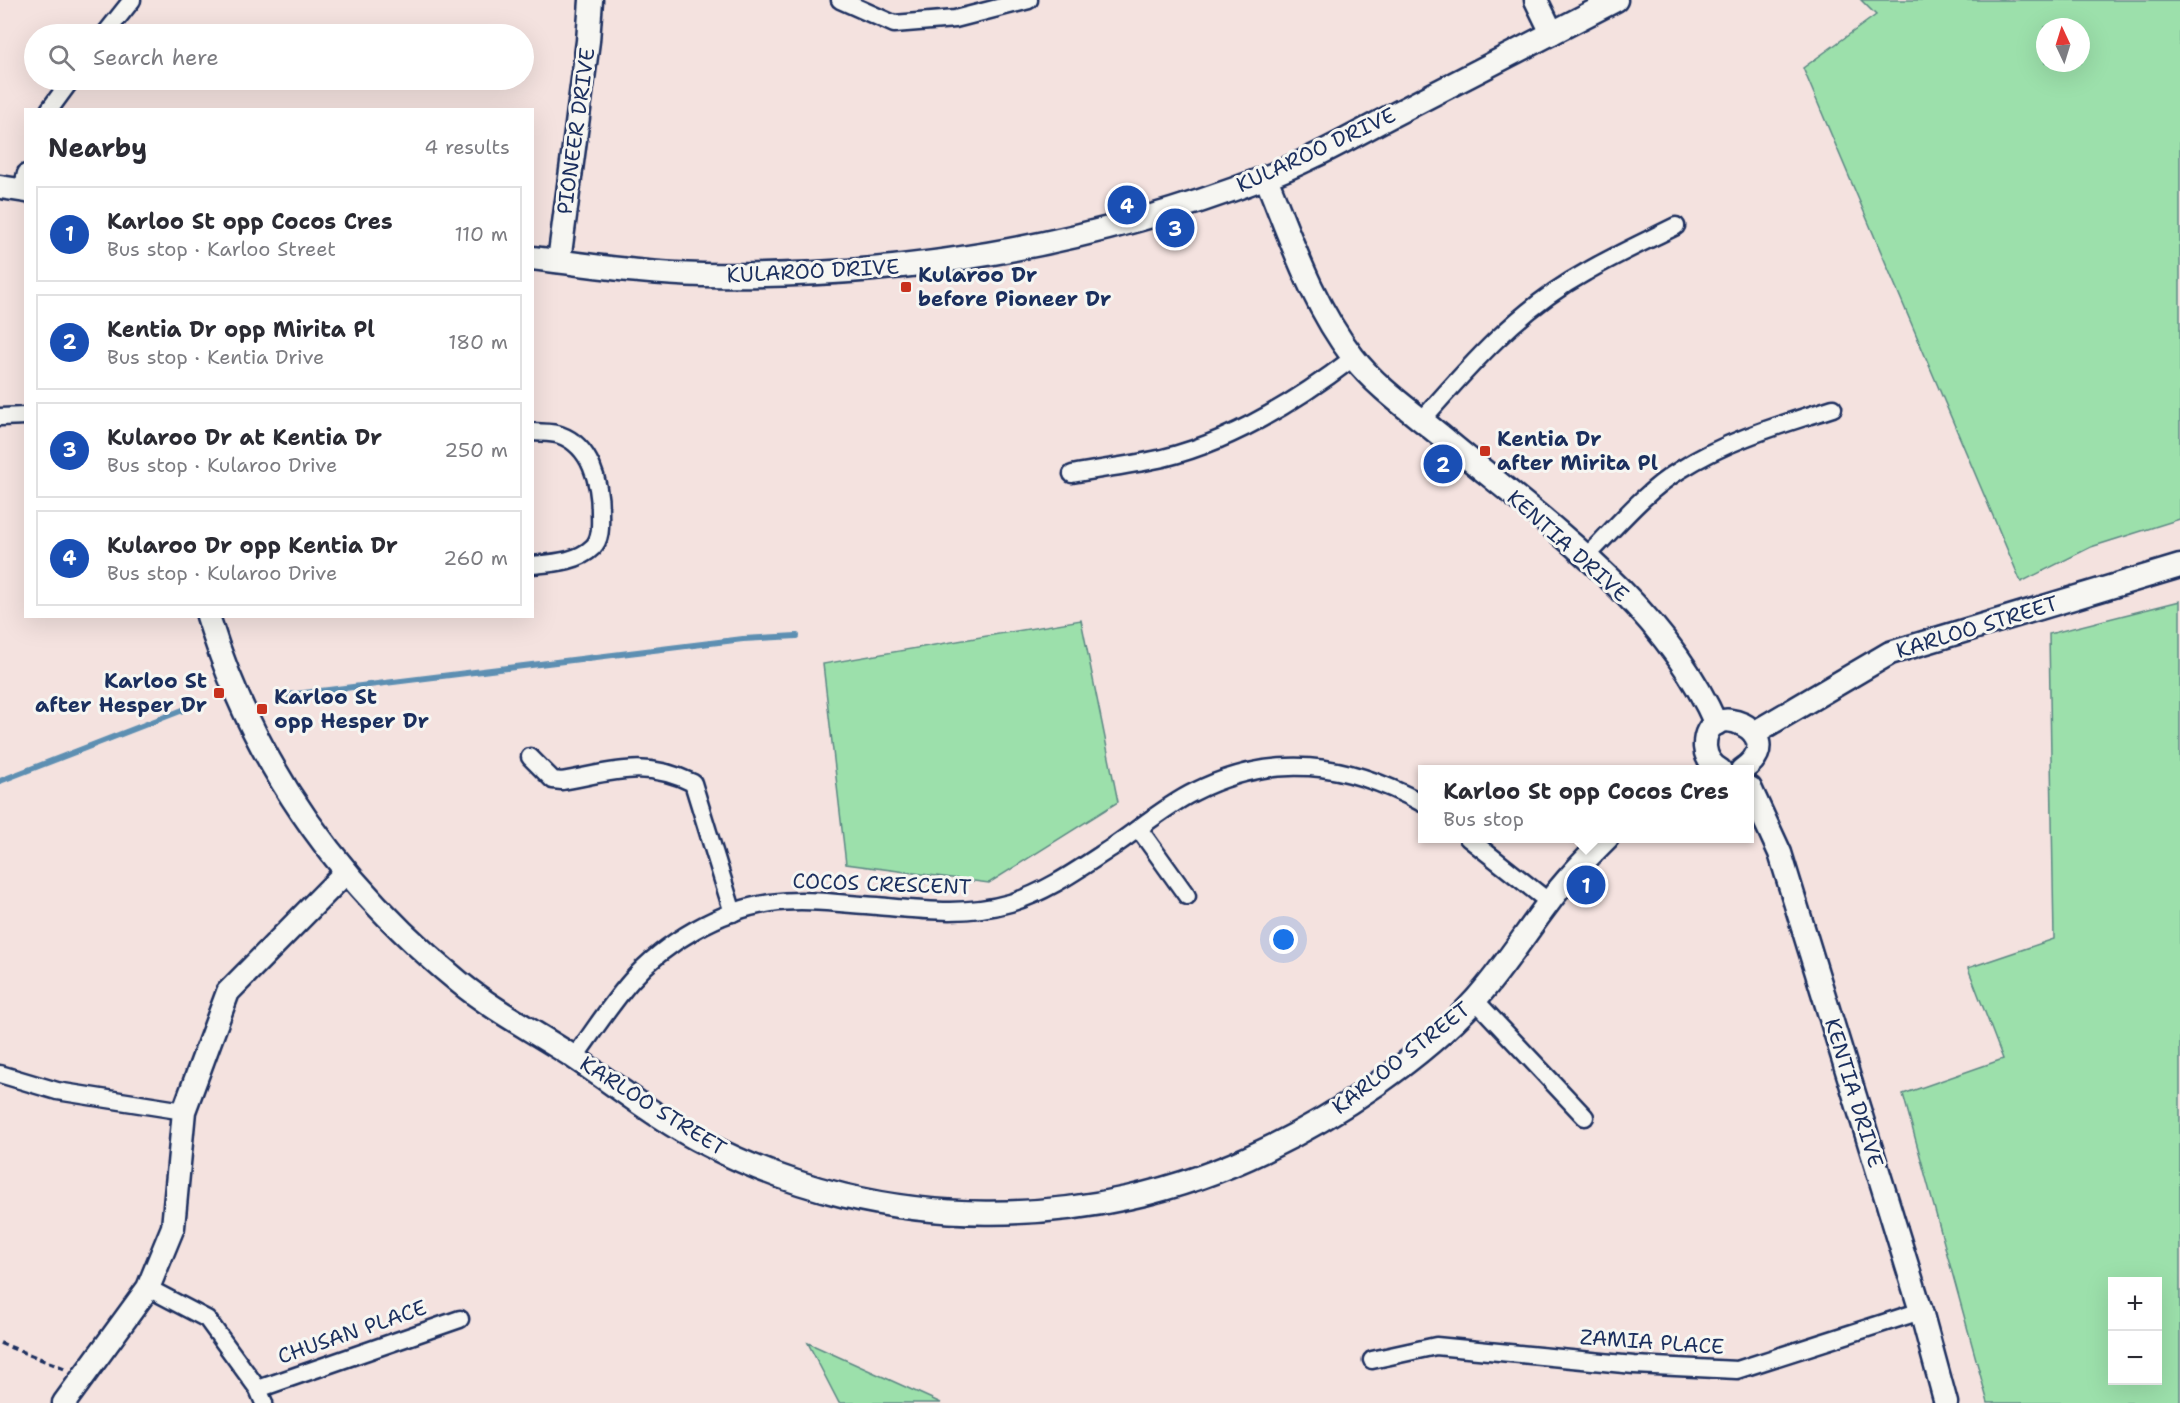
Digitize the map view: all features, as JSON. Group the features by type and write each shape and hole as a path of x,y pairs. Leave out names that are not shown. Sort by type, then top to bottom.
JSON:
{"street":[{"path":"113,24 132,0"},
{"name":"PIONEER DRIVE","path":"559,261 588,42 591,0"},
{"path":"840,0 894,24 955,19 1029,0"},
{"path":"1536,0 1552,33"},
{"name":"KULAROO DRIVE","path":"534,258 700,275 800,275 911,266 1031,247 1182,207 1266,178 1331,147 1616,0"},
{"path":"50,108 63,90"},
{"name":"KENTIA DRIVE","path":"1266,178 1312,290 1353,358 1422,420 1586,558 1631,602 1678,656 1704,697 1716,724"},
{"path":"1422,420 1479,355 1544,300 1584,272 1676,226"},
{"path":"1072,474 1164,458 1220,437 1278,412 1353,358"},
{"path":"1586,558 1648,495 1678,471 1713,452 1764,430 1833,408"},
{"path":"0,417 24,416"},
{"path":"534,432 560,435 577,446 587,457 600,493 600,531 595,545 583,555 534,566"},
{"name":"KARLOO STREET","path":"1754,733 1890,652 2180,566"},
{"name":"KARLOO STREET","path":"209,618 243,713 296,806 345,873 410,940 463,986 707,1145 764,1170 826,1191 898,1207 974,1214 1048,1212 1149,1193 1206,1175 1261,1152 1322,1121 1375,1085 1475,1000 1517,948 1549,902 1602,843"},
{"path":"1708,765 1705,742 1708,732 1716,724 1737,720 1747,725 1754,733 1758,744 1756,754 1749,765"},
{"path":"530,757 553,780 562,781 616,770 646,768 672,772 693,783 733,913"},
{"name":"COCOS CRESCENT","path":"574,1058 632,980 668,948 702,926 733,913 771,903 812,902 958,912 990,909 1041,891 1193,792 1240,773 1280,767 1315,767 1354,773 1387,783 1418,801"},
{"name":"KENTIA DRIVE","path":"1754,798 1780,853 1921,1311 1946,1403"},
{"path":"1139,829 1188,896"},
{"path":"1474,843 1549,902"},
{"path":"64,1403 148,1288 172,1227 184,1111 228,992 345,873"},
{"path":"1475,1000 1585,1117"},
{"path":"0,1074 57,1091 184,1111"},
{"path":"148,1288 207,1319 261,1396"},
{"name":"ZAMIA PLACE","path":"1372,1360 1436,1346 1622,1364 1737,1370 1921,1311"},
{"name":"CHUSAN PLACE","path":"261,1396 460,1319"}],"path":[{"path":"0,1344 84,1376"}],"green space":[{"path":"1861,0 2180,0 2180,519 2091,547 2021,582 1803,68 1876,15"},
{"path":"2180,601 2180,1403 1988,1403 1903,1094 2003,1059 1968,968 2054,939 2049,634"},
{"path":"1081,620 1118,802 989,883 846,864 823,664"},
{"path":"808,1343 941,1403 839,1403"}],"waterway":[{"path":"288,695 743,639 797,636"},
{"path":"0,781 188,708"}],"place":[{"name":"Kularoo Dr opp Kentia Dr","path":"1127,205"},
{"name":"Kularoo Dr at Kentia Dr","path":"1175,228"},
{"name":"Kularoo Dr before Pioneer Dr","path":"906,287"},
{"name":"Kentia Dr after Mirita Pl","path":"1485,451"},
{"name":"Kentia Dr opp Mirita Pl","path":"1443,464"},
{"name":"Karloo St after Hesper Dr","path":"219,693"},
{"name":"Karloo St opp Hesper Dr","path":"262,709"},
{"name":"Karloo St opp Cocos Cres","path":"1586,885"}]}
